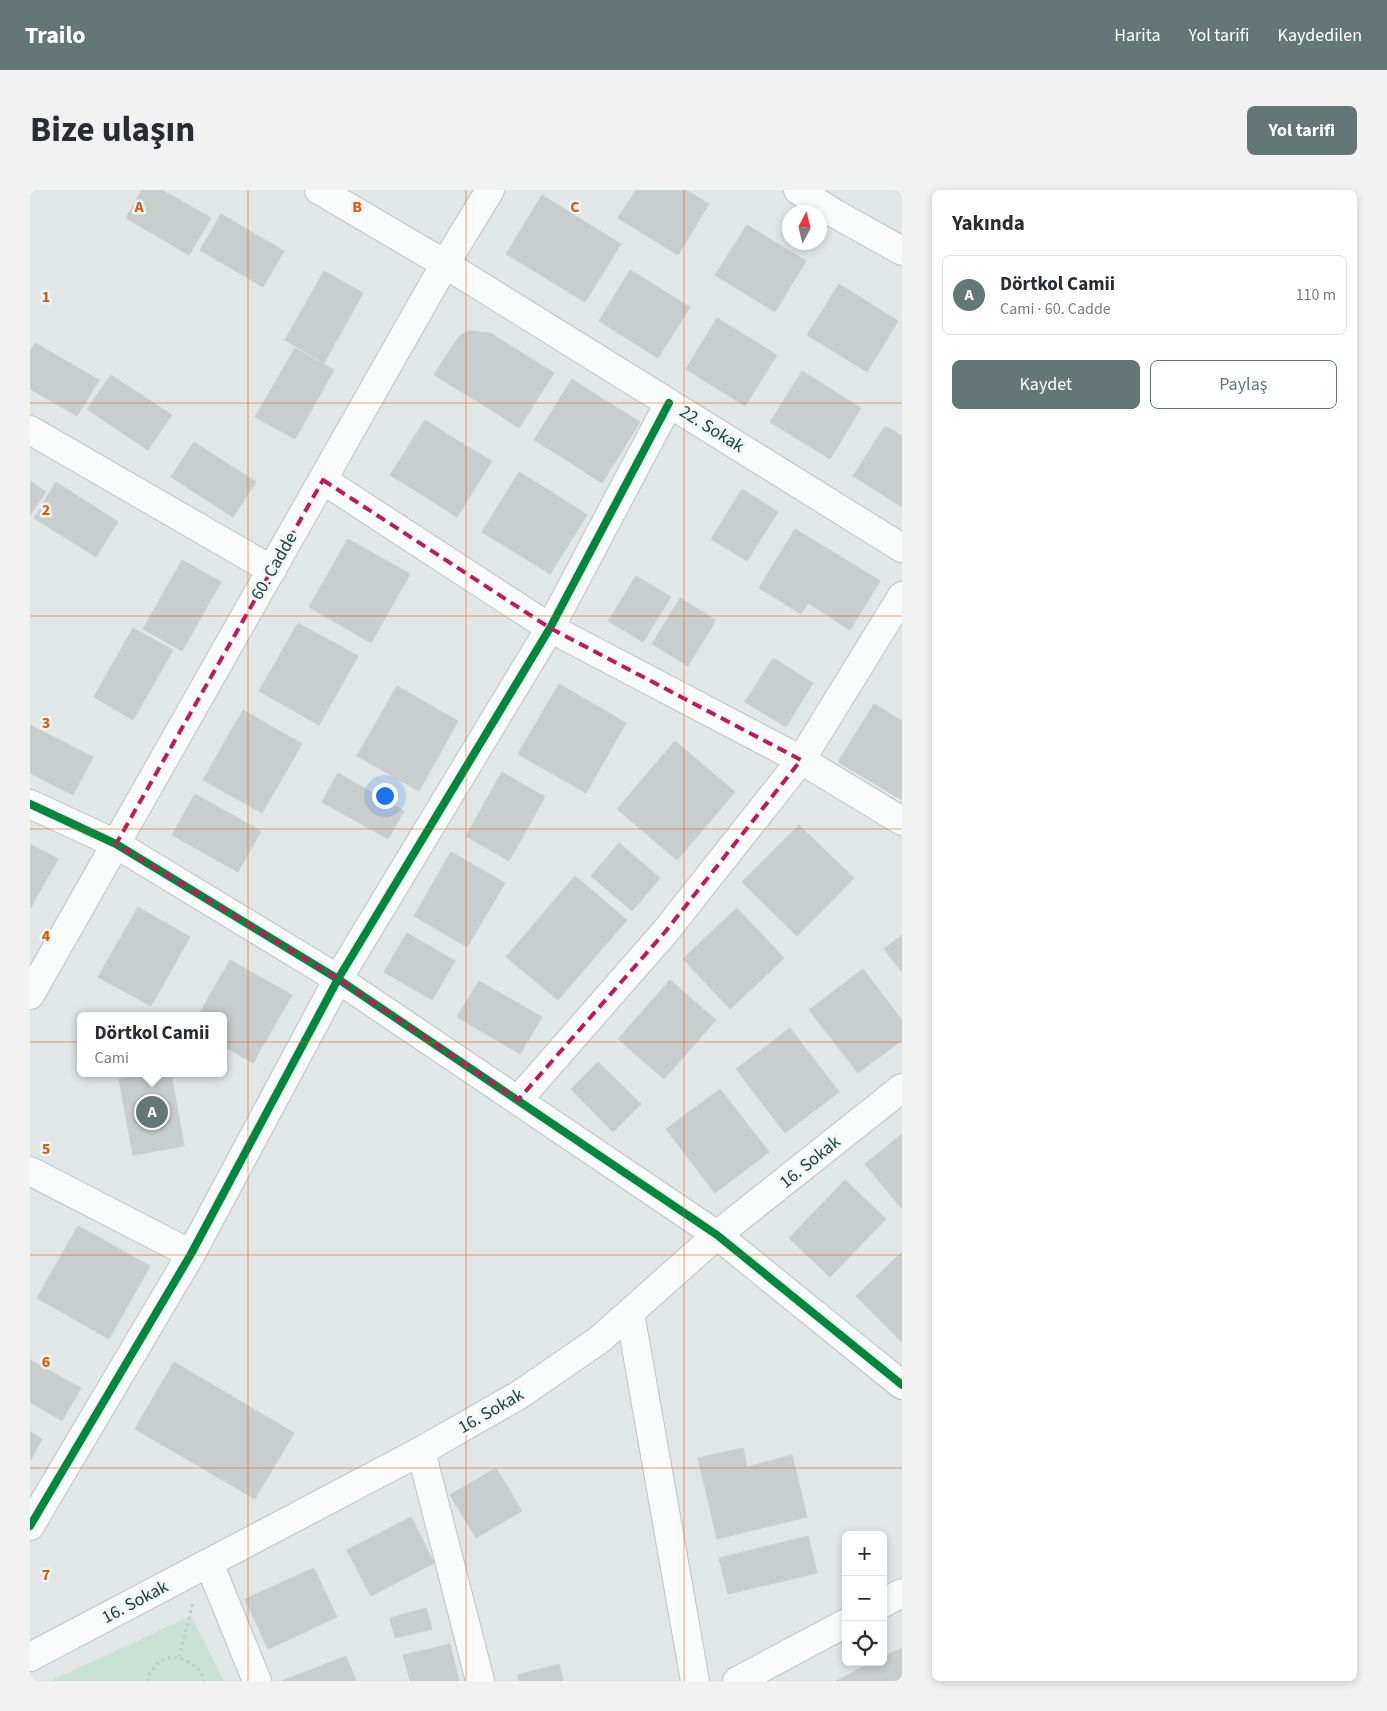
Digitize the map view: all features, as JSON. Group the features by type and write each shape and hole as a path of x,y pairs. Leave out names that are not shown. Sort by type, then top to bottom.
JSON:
{"street":[{"path":"319,190 445,264"},
{"name":"60. Cadde","path":"30,995 445,264 490,190"},
{"path":"798,190 834,213 902,251"},
{"name":"22. Sokak","path":"445,264 902,548"},
{"path":"30,1526 191,1254 338,979 550,628 669,403"},
{"path":"30,430 272,570"},
{"path":"323,480 550,628 801,760 902,821"},
{"path":"518,1100 666,932 801,760 902,596"},
{"path":"30,804 116,844 338,979 717,1235 900,1379"},
{"name":"16. Sokak","path":"30,1657 421,1451 519,1396 599,1340 717,1235 902,1088"},
{"path":"30,1171 191,1254"},
{"path":"630,1313 695,1681"},
{"path":"421,1451 480,1681"},
{"path":"205,1566 257,1681"},
{"path":"887,1601 902,1593"},
{"path":"737,1681 842,1625"}],"path":[{"path":"179,1657 205,1566"},
{"path":"148,1681 148,1676 161,1660 179,1657 198,1668 205,1678 204,1681"}],"highlighted area":[{"path":"323,480 550,628 801,760 665,932 518,1100 338,979 116,844"}],"green space":[{"path":"191,1616 224,1681 51,1681"}],"building":[{"path":"142,190 162,190 211,218 189,255 126,218"},
{"path":"636,190 686,190 709,204 678,255 618,218"},
{"path":"542,195 621,244 585,302 506,254"},
{"path":"221,214 284,251 263,287 200,250"},
{"path":"747,225 782,246 782,250 788,250 806,261 775,312 715,275"},
{"path":"630,270 690,307 658,358 599,321"},
{"path":"324,271 363,293 324,363 285,340"},
{"path":"839,284 898,321 867,372 807,335"},
{"path":"717,318 777,355 745,406 686,369"},
{"path":"470,331 490,333 511,346 477,401 434,375 455,342 462,334"},
{"path":"35,343 99,380 77,416 30,389 30,352"},
{"path":"511,346 554,373 519,428 477,401"},
{"path":"295,348 334,370 295,439 255,417"},
{"path":"802,371 861,408 830,459 770,422"},
{"path":"111,375 172,415 148,450 87,409"},
{"path":"572,379 606,401 568,461 534,440"},
{"path":"606,401 640,422 602,483 568,461"},
{"path":"425,420 458,441 424,496 390,475"},
{"path":"885,426 902,436 902,507 853,476"},
{"path":"458,441 492,461 457,517 424,496"},
{"path":"194,442 256,482 233,517 171,477"},
{"path":"519,472 553,493 516,553 482,532"},
{"path":"30,481 46,492 30,515"},
{"path":"56,482 118,522 96,557 34,518"},
{"path":"742,489 778,512 747,561 711,539"},
{"path":"553,493 587,515 550,574 516,553"},
{"path":"795,529 838,555 801,614 759,588"},
{"path":"348,539 410,574 371,643 309,607"},
{"path":"838,555 880,581 850,630 808,603"},
{"path":"182,560 221,582 182,651 143,629"},
{"path":"636,576 671,597 643,642 608,621"},
{"path":"680,598 716,620 688,666 652,644"},
{"path":"298,623 358,656 319,725 259,691"},
{"path":"133,628 173,650 133,720 94,697"},
{"path":"773,658 813,683 786,727 745,702"},
{"path":"559,684 626,723 586,793 518,754"},
{"path":"397,686 458,721 419,791 357,756"},
{"path":"874,704 902,721 902,800 838,762"},
{"path":"243,710 302,744 262,813 203,780"},
{"path":"30,725 93,757 73,795 30,773"},
{"path":"675,741 735,792 677,860 617,809"},
{"path":"502,772 545,797 509,861 466,836"},
{"path":"338,773 404,811 388,839 322,802"},
{"path":"195,794 261,831 238,872 172,835"},
{"path":"799,825 854,878 826,907 771,853"},
{"path":"619,843 660,878 632,911 591,876"},
{"path":"30,844 58,859 30,909"},
{"path":"451,852 505,883 467,947 414,916"},
{"path":"771,853 826,907 797,936 742,882"},
{"path":"575,876 627,920 558,1000 506,957"},
{"path":"138,907 190,937 151,1006 98,977"},
{"path":"737,908 784,958 757,984 710,933"},
{"path":"407,933 455,961 432,1000 384,972"},
{"path":"710,933 757,984 730,1009 683,959"},
{"path":"902,935 902,972 884,949"},
{"path":"230,960 292,995 253,1063 227,1048 227,1012 200,1012"},
{"path":"863,969 902,1020 902,1040 858,1073 809,1010"},
{"path":"670,980 716,1020 664,1079 618,1039"},
{"path":"479,981 542,1017 520,1054 457,1017"},
{"path":"790,1028 839,1092 785,1133 736,1069"},
{"path":"598,1062 641,1104 613,1132 571,1089"},
{"path":"129,1077 172,1077 184,1146 133,1155 119,1079"},
{"path":"720,1089 769,1152 715,1193 666,1129"},
{"path":"902,1134 902,1207 901,1208 865,1164"},
{"path":"845,1180 886,1219 830,1277 789,1238"},
{"path":"78,1226 150,1266 109,1339 37,1298"},
{"path":"902,1252 902,1342 856,1296"},
{"path":"30,1360 81,1388 62,1421 30,1402"},
{"path":"174,1362 294,1433 255,1499 135,1429"},
{"path":"30,1432 42,1439 30,1461"},
{"path":"743,1448 747,1467 792,1455 807,1517 717,1539 698,1458"},
{"path":"496,1468 522,1511 476,1538 450,1495"},
{"path":"411,1517 434,1563 371,1596 347,1550"},
{"path":"808,1536 817,1573 728,1594 719,1558"},
{"path":"314,1568 337,1617 268,1649 245,1599"},
{"path":"426,1608 432,1629 395,1638 390,1618"},
{"path":"450,1644 459,1681 410,1681 403,1655"},
{"path":"902,1648 902,1681 890,1681 883,1666 887,1666 887,1655"},
{"path":"346,1656 356,1681 282,1681"},
{"path":"559,1664 563,1681 519,1681 518,1675"},
{"path":"865,1666 883,1666 890,1681 836,1681"}],"cycle path":[{"path":"30,1526 191,1254 338,979 550,628 669,403"},
{"path":"30,804 116,844 338,979 717,1235 902,1385"}],"place":[{"name":"Dörtkol Camii","path":"152,1112"}]}
